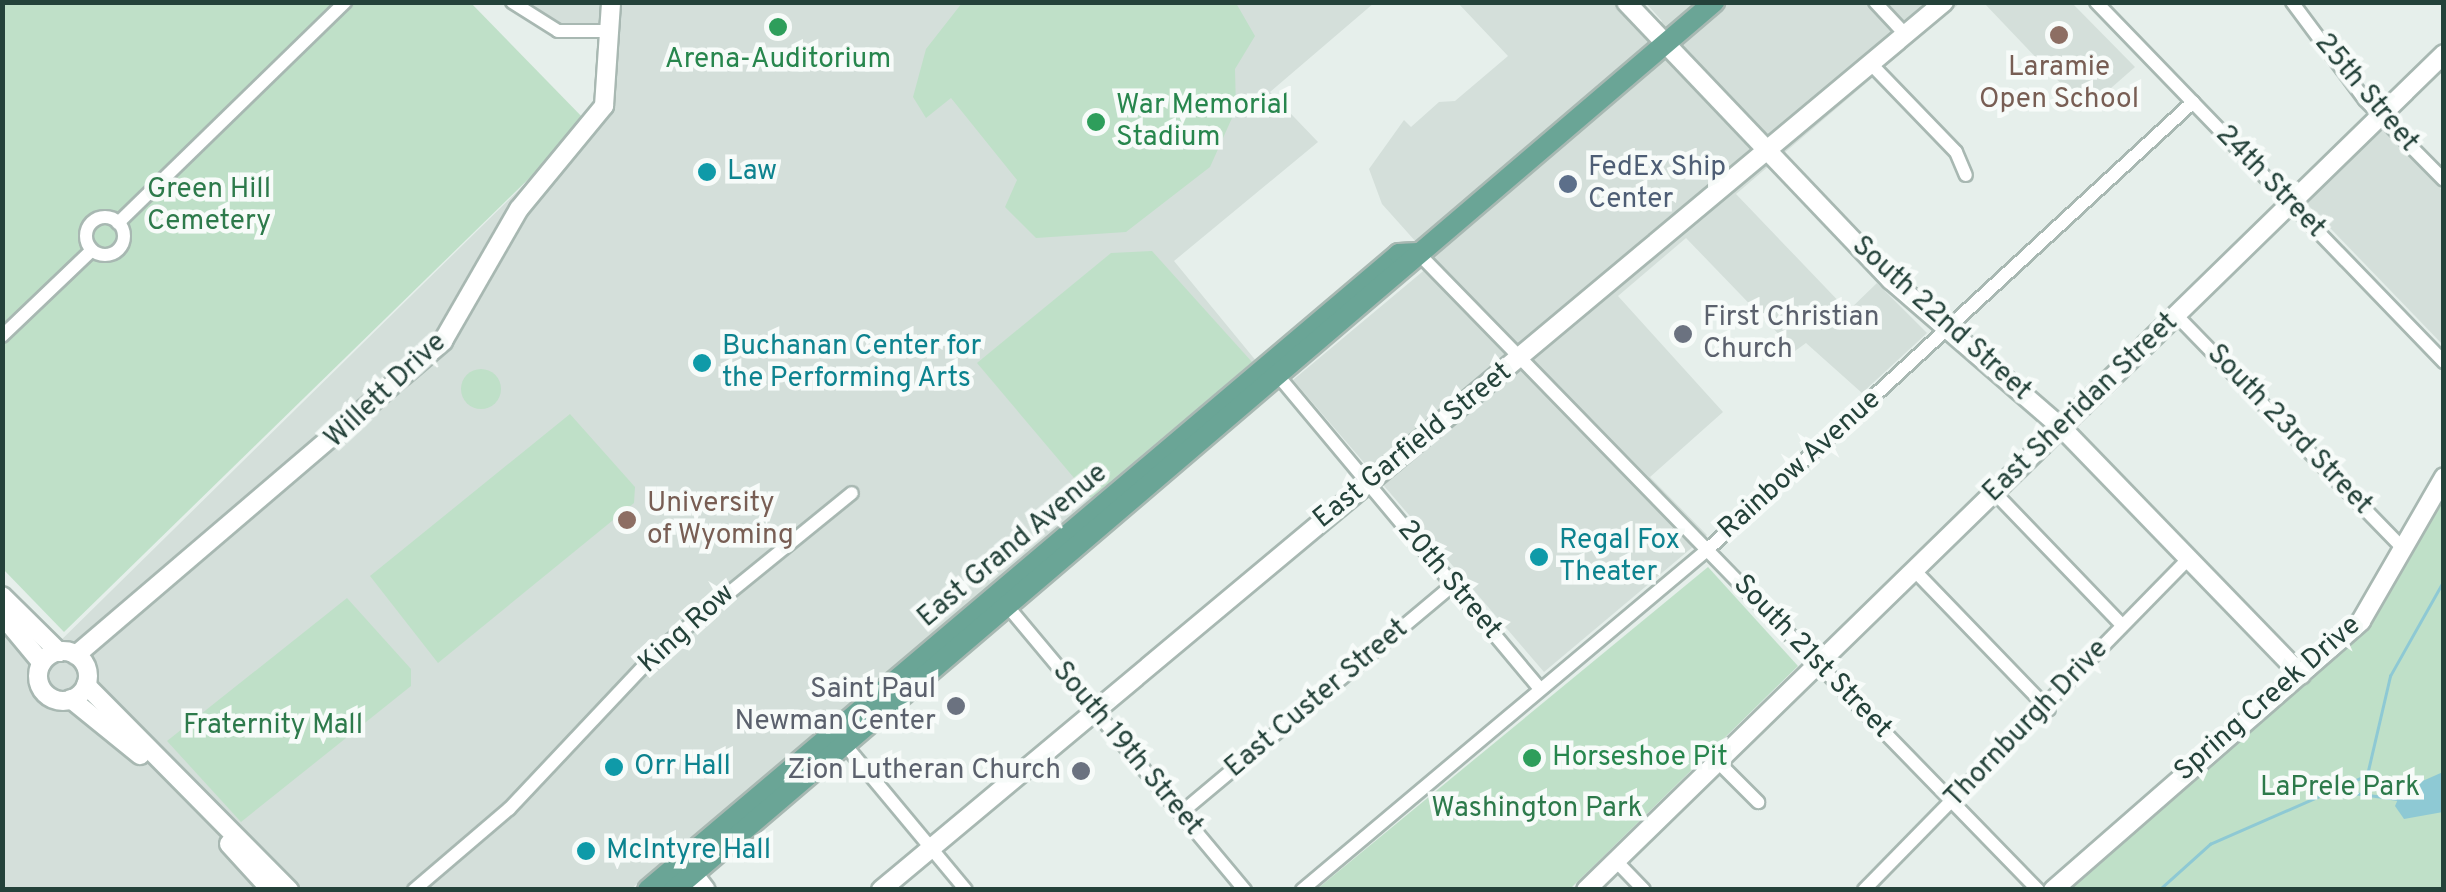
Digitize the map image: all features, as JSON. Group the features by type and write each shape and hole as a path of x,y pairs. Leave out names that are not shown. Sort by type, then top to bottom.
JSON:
{"main road":[{"name":"East Grand Avenue","path":"674,890 699,881 846,746 1280,378 1418,253 1714,2"},
{"name":"East Grand Avenue","path":"648,890 1400,254 1418,253"}],"street":[{"path":"2,336 92,250 118,250 118,223 345,2"},
{"path":"512,2 567,33 612,30"},
{"name":"Willett Drive","path":"42,664 67,653 443,341 527,196 604,106 611,2"},
{"name":"South 22nd Street","path":"1626,2 1662,46 1766,152 1949,330 2061,427 2301,674"},
{"path":"1875,2 1906,35"},
{"name":"East Garfield Street","path":"881,890 1944,2"},
{"name":"24th Street","path":"2096,2 2444,362"},
{"name":"25th Street","path":"2292,2 2380,116 2444,180"},
{"name":"East Sheridan Street","path":"1586,890 2444,54"},
{"path":"1871,64 1956,152 1966,175"},
{"name":"Rainbow Avenue","path":"1302,890 1707,550 2193,102"},
{"path":"92,250 93,221 118,223"},
{"name":"South 21st Street","path":"1418,253 2038,890"},
{"name":"South 23rd Street","path":"2176,314 2402,546"},
{"name":"20th Street","path":"1280,378 1540,689"},
{"name":"Spring Creek Drive","path":"2052,890 2361,621 2444,477"},
{"path":"1994,492 2122,624"},
{"name":"King Row","path":"414,890 620,694 660,649 852,494"},
{"name":"Thornburgh Drive","path":"1864,890 2049,710 2122,624 2189,558"},
{"path":"1914,570 2049,710"},
{"name":"East Custer Street","path":"1181,813 1453,585"},
{"path":"2,596 67,653 86,684 235,842 272,890"},
{"name":"South 19th Street","path":"1009,608 1245,890"},
{"path":"2,616 42,664 43,690 71,699 127,741 289,890"},
{"path":"71,699 86,684"},
{"path":"846,746 966,890"},
{"path":"1718,762 1758,802"},
{"path":"1616,861 1644,890"}],"shaded area":[{"name":"University of Wyoming","path":"515,3 1374,3 1270,92 1318,142 1174,261 1257,362 631,889 3,889 2,610 48,653 604,106 612,31 567,33"},
{"path":"1458,3 1626,3 1651,32 1662,21 1646,3 1960,3 1736,194 1848,311 1877,283 1927,333 1862,393 1806,343 1795,351 1686,238 1618,296 1723,412 1650,477 1707,535 1544,672 1293,380 1434,262 1382,204 1369,169 1404,120 1411,127 1439,102 1455,101 1508,56"},
{"name":"Laramie Open School","path":"1984,3 2072,3 2135,67 2086,110"},
{"path":"2382,127 2443,191 2443,345 2305,202"}],"green space":[{"name":"Green Hill Cemetery","path":"2,3 471,3 587,122 64,632 3,569"},
{"name":"War Memorial Stadium","path":"962,3 1236,3 1255,36 1235,69 1236,109 1210,167 1126,232 1036,238 1005,207 1017,180 951,98 926,118 913,97 926,49"},
{"path":"1152,251 1252,362 1091,498 977,363 1111,253"},
{"path":"481,369 495,375 501,389 495,403 481,409 467,403 461,389 467,375"},
{"path":"570,414 635,487 634,503 438,663 370,576"},
{"name":"LaPrele Park","path":"2443,495 2443,889 2070,890 2355,638"},
{"name":"Washington Park","path":"1708,567 1798,666 1570,889 1317,889"},
{"name":"Fraternity Mall","path":"347,598 411,669 411,686 241,822 167,741"}],"water":[{"path":"2443,772 2443,812 2404,819 2395,806 2402,790"}],"waterway":[{"path":"2159,890 2210,844 2367,775 2390,676 2444,580"},
{"path":"2346,792 2398,799"}],"place":[{"name":"Arena-Auditorium","path":"778,27"},
{"name":"Laramie Open School","path":"2059,35"},
{"name":"War Memorial Stadium","path":"1096,122"},
{"name":"Law","path":"707,172"},
{"name":"FedEx Ship Center","path":"1568,184"},
{"name":"First Christian Church","path":"1683,334"},
{"name":"Buchanan Center for the Performing Arts","path":"702,363"},
{"name":"University of Wyoming","path":"627,520"},
{"name":"Regal Fox Theater","path":"1539,557"},
{"name":"Saint Paul Newman Center","path":"956,706"},
{"name":"Horseshoe Pit","path":"1532,758"},
{"name":"Orr Hall","path":"614,767"},
{"name":"Zion Lutheran Church","path":"1081,771"},
{"name":"McIntyre Hall","path":"586,851"}]}
